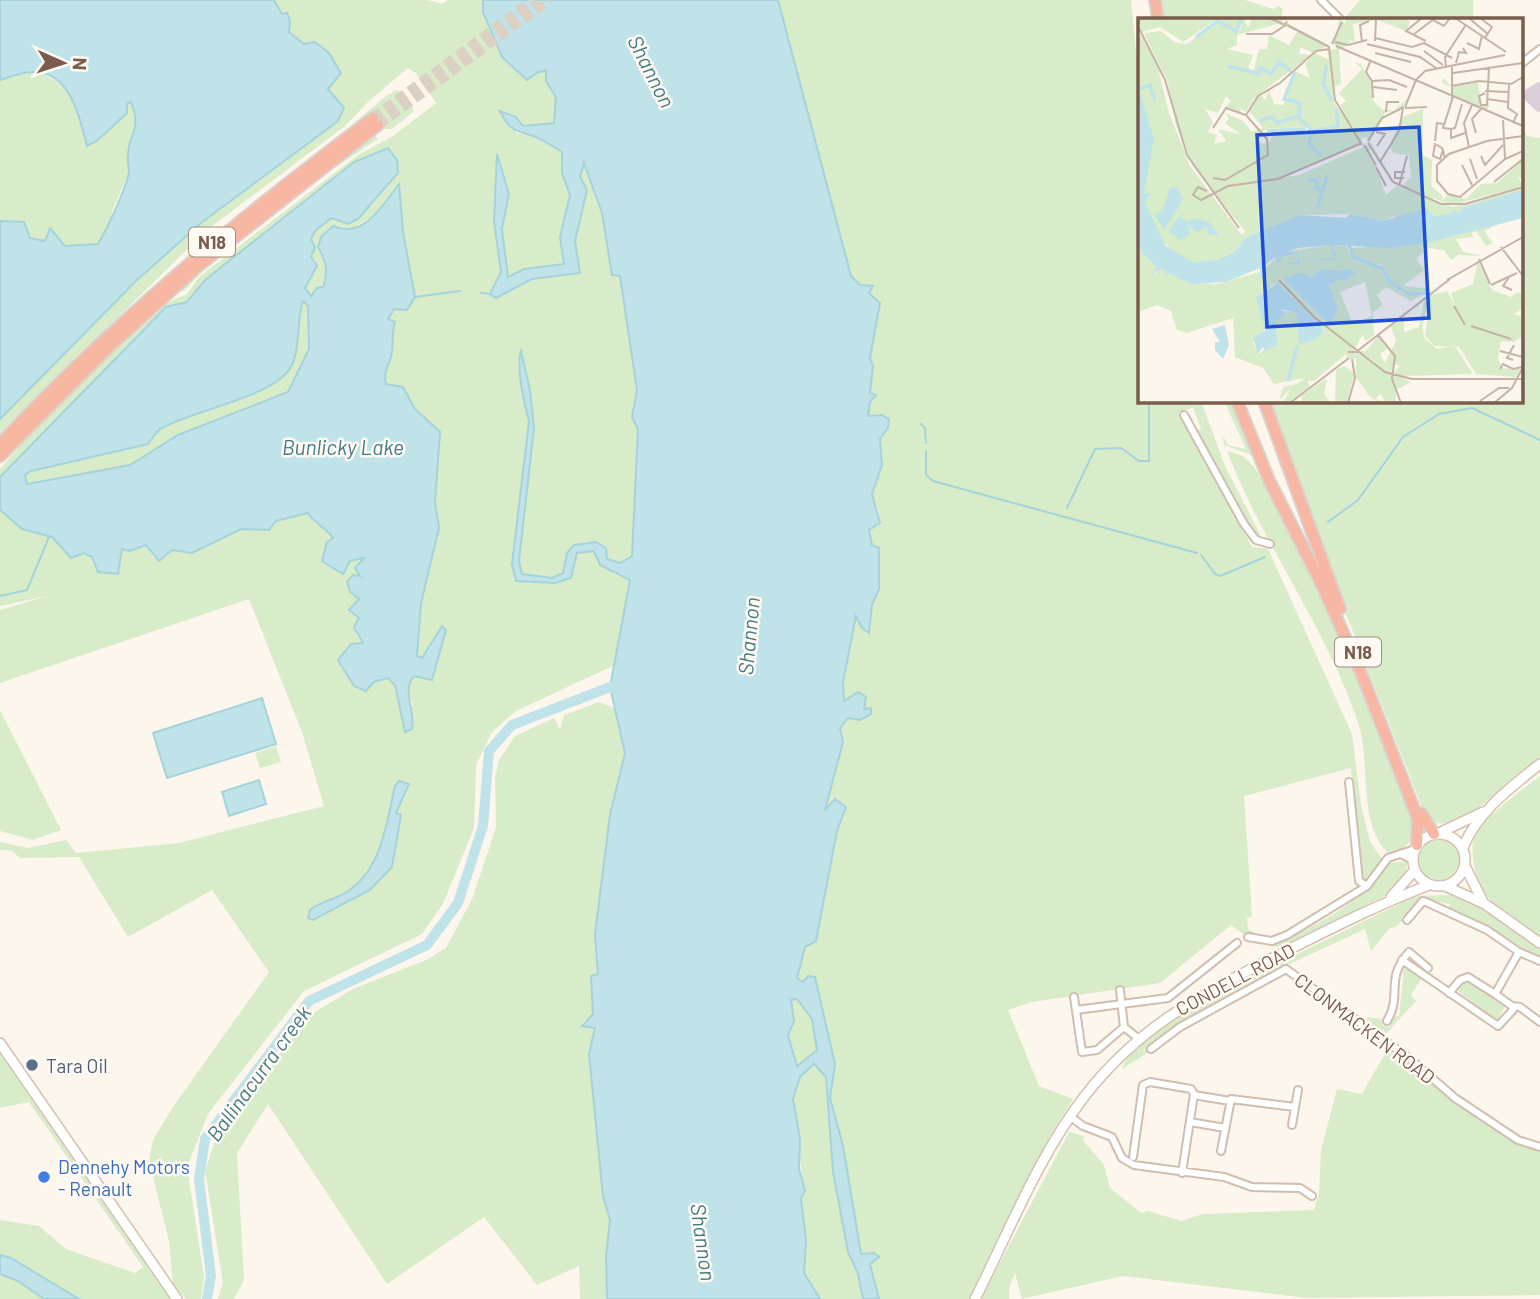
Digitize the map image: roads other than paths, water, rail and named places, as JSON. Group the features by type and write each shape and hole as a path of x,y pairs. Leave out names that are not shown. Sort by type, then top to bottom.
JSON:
{"highway":[{"path":"1153,0 1156,18"},
{"name":"N18","path":"0,444 61,379 196,255 375,121 197,268 64,392 0,458"},
{"name":"N18","path":"0,438 45,391 61,379"},
{"name":"N18","path":"1237,402 1269,480 1339,622 1391,748 1418,819 1416,847"},
{"name":"N18","path":"1264,402 1343,616 1424,822 1436,834"}],"main road":[{"path":"1485,904 1465,866 1463,848 1468,836 1489,808 1540,764"},
{"path":"1387,900 1414,865 1416,847 1489,808"},
{"path":"1436,834 1455,839 1463,848"},
{"path":"1414,865 1429,885"},
{"path":"1445,886 1460,877 1465,866"},
{"path":"1387,900 1429,885 1445,886 1485,904 1540,943"},
{"name":"CONDELL ROAD","path":"975,1299 1070,1117 1107,1069 1139,1039 1188,1001 1387,900"},
{"path":"0,1043 177,1299"}],"street":[{"path":"1321,0 1339,18"},
{"path":"1522,63 1540,48"},
{"path":"1184,415 1244,524 1256,540 1270,544"},
{"path":"1349,782 1359,881 1367,887"},
{"path":"1248,937 1272,941 1287,935 1367,887 1388,858 1416,847"},
{"path":"1401,854 1414,865"},
{"path":"1407,920 1423,901 1488,930 1519,952 1540,961"},
{"path":"1076,1010 1168,998 1237,943"},
{"path":"1387,1021 1393,1010 1395,970 1402,960 1409,952 1428,968"},
{"path":"1495,994 1519,952"},
{"path":"1402,960 1493,1026 1501,1025 1512,1006"},
{"name":"CLONMACKEN ROAD","path":"1151,1049 1180,1027 1286,969 1409,1058 1455,1098 1518,1140 1540,1147"},
{"path":"1449,993 1460,980 1468,977 1512,1006 1520,1007 1540,1022"},
{"path":"1121,990 1124,1027 1139,1039"},
{"path":"1074,997 1082,1052 1097,1050 1124,1027"},
{"path":"1133,1157 1146,1082 1191,1089 1194,1095 1182,1173"},
{"path":"1292,1125 1298,1090"},
{"path":"1194,1095 1230,1101 1238,1098 1295,1107"},
{"path":"1221,1151 1230,1101"},
{"path":"1070,1117 1083,1126 1112,1137 1122,1158 1129,1164 1224,1177 1252,1187 1300,1188 1312,1196"},
{"path":"1189,1122 1225,1128"},
{"path":"1124,1144 1134,1145"}],"water":[{"path":"0,0 274,0 282,14 287,13 290,21 289,32 304,44 315,42 329,53 341,73 328,89 344,108 338,121 201,223 137,280 0,419 0,221 24,222 30,238 45,241 50,228 65,246 98,244 127,179 129,147 135,119 131,102 127,104 127,113 98,140 87,146 77,110 64,87 56,79 45,73 32,72 0,80"},
{"name":"Shannon","path":"483,0 778,0 851,276 860,285 873,286 869,293 880,303 870,358 873,366 870,393 876,395 870,402 868,416 882,415 889,419 888,428 880,439 882,465 872,494 880,523 869,530 872,545 879,548 879,589 872,605 869,633 862,628 856,616 843,682 844,701 858,692 866,697 864,709 871,708 871,714 860,720 848,718 840,728 843,742 825,810 835,799 846,807 837,831 816,941 805,947 797,978 803,982 808,976 815,977 835,1064 830,1098 843,1146 861,1254 874,1253 879,1257 870,1264 879,1299 863,1299 858,1274 848,1252 833,1172 826,1077 814,1064 800,1077 793,1099 800,1139 799,1168 805,1191 801,1198 806,1240 804,1273 820,1299 607,1299 606,1256 610,1220 603,1196 589,1054 595,1028 582,1026 593,1014 591,976 598,974 595,934 610,815 625,753 610,687 630,580 600,565 594,551 577,553 571,578 555,583 516,581 512,564 529,421 520,376 521,351 530,390 534,428 519,561 522,574 552,578 563,573 567,553 574,545 596,542 606,548 607,559 620,563 632,556 638,429 632,417 637,390 620,276 612,275 602,213 584,163 580,177 587,190 575,241 580,273 532,279 496,298 490,294 501,272 494,221 497,154 509,194 502,229 508,277 524,269 564,264 560,237 570,195 562,173 562,152 513,128 500,111 516,117 523,126 554,123 556,97 546,81 546,71 538,72 527,80 502,57 483,12","holes":["797,999 812,1019 817,1050 797,1066 788,1035 794,1021 791,1000"]},
{"name":"Bunlicky Lake","path":"388,148 397,160 398,173 358,219 348,224 332,218 316,230 311,239 315,247 311,257 317,266 305,288 311,296 317,288 323,287 325,281 326,266 318,247 321,237 333,226 344,229 363,224 379,210 399,184 403,232 415,297 407,310 394,309 388,319 395,322 392,353 385,380 386,384 403,387 415,409 440,432 435,502 439,528 421,603 417,656 422,658 442,626 446,630 432,680 414,676 410,682 413,722 412,729 405,732 395,685 388,678 374,682 366,691 354,686 338,660 351,644 363,643 354,627 359,618 349,610 359,599 350,592 347,582 353,575 360,576 355,568 364,558 350,561 343,574 322,561 327,542 333,538 308,513 276,521 269,530 241,529 192,553 172,550 159,561 146,545 130,551 122,549 118,574 98,572 92,557 84,553 71,558 52,537 22,529 0,510 0,477 166,307 187,302 205,280 354,162","holes":["303,301 308,306 309,349 288,392 178,435 130,465 27,484 25,475 31,471 148,444 160,429 176,421 270,386 292,365 297,350"]},
{"path":"262,698 276,744 167,778 153,733"},
{"path":"259,780 266,804 229,816 222,792"},
{"path":"399,781 409,784 396,813 401,815 392,867 370,890 313,920 308,918 310,910 345,893 367,872 380,846 395,786"},
{"path":"0,1255 11,1258 79,1299 44,1299 18,1281 0,1274"}],"waterway":[{"path":"415,297 460,291"},
{"path":"481,293 490,294"},
{"path":"1067,508 1095,449 1121,448 1139,461 1149,461 1149,402"},
{"path":"1328,522 1358,500 1403,437 1439,414 1472,408 1540,440"},
{"path":"921,424 925,428 926,443"},
{"path":"926,451 926,475 933,481 1197,553"},
{"path":"0,596 27,590 49,537"},
{"path":"1201,555 1215,574 1220,576 1265,557"},
{"name":"Ballinacurra creek","path":"207,1299 211,1276 199,1179 205,1139 309,1001 427,945 458,903 483,826 489,751 512,725 610,687 622,685"}],"tunnel":[{"path":"373,118 534,0"},
{"path":"378,125 549,0"}],"place":[{"name":"Tara Oil","path":"32,1065"},
{"name":"Dennehy Motors - Renault","path":"44,1177"}]}
